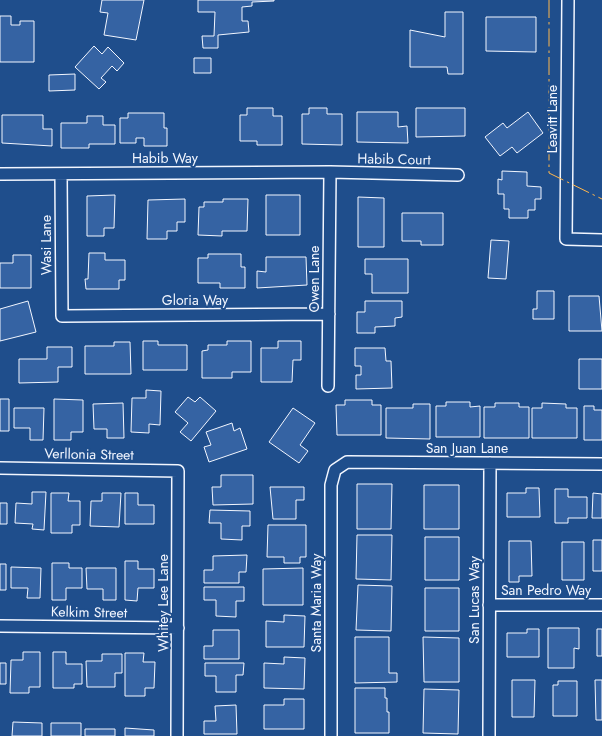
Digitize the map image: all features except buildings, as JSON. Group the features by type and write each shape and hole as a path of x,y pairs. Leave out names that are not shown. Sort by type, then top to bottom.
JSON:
{"street":[{"name":"Leavitt Lane","path":"568,0 566,239 602,240"},
{"name":"Habib Way","path":"0,174 330,172"},
{"name":"Habib Court","path":"330,172 458,175"},
{"name":"Owen Lane","path":"328,386 330,172"},
{"name":"Wasi Lane","path":"61,174 62,316"},
{"name":"Gloria Way","path":"62,316 329,314"},
{"name":"San Juan Lane","path":"335,470 347,462 602,464"},
{"name":"San Lucas Way","path":"489,736 490,463"},
{"name":"Verllonia Street","path":"0,468 178,471"},
{"name":"Santa Maria Way","path":"331,736 331,486 335,470"},
{"name":"Whitey Lee Lane","path":"178,471 178,736"},
{"name":"San Pedro Way","path":"489,605 602,605"},
{"name":"Kelkim Street","path":"0,626 178,628"}],"power":[{"path":"549,0 549,173 602,199"}]}
